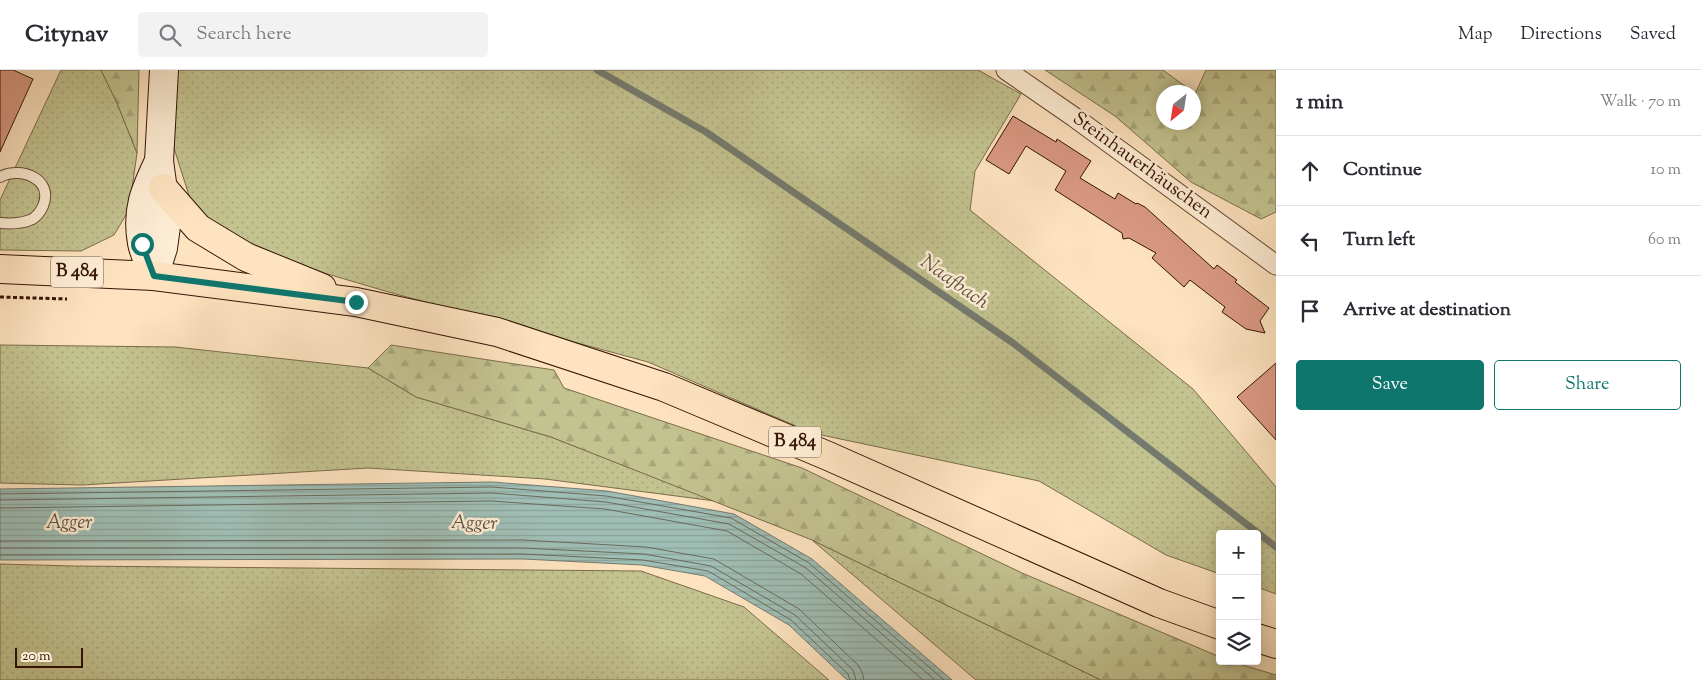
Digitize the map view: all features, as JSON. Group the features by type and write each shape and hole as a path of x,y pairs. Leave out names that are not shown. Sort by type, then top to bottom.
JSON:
{"main road":[{"path":"163,188 198,228 246,256 356,302"},
{"name":"B 484","path":"0,269 154,276 356,302 497,332 664,387 828,456 1159,603 1216,624"},
{"path":"1261,639 1276,644"}],"street":[{"path":"154,276 163,248 167,219 160,161 164,70"},
{"name":"Steinhauerhäuschen","path":"1006,70 1074,117 1276,265"},
{"path":"154,276 142,244 140,210 148,184 160,161"}],"lane":[{"path":"0,177 7,173 21,172 34,177 44,186 46,198 41,210 32,220 16,224 0,224"}],"path":[{"path":"0,297 59,299"}],"green space":[{"path":"61,70 101,70 117,103 137,153 129,210 114,235 81,251 0,250 0,200"},
{"path":"101,70 139,70 137,153 117,103"},
{"path":"177,70 978,70 1021,94 975,171 970,210 1193,389 1276,487 1276,594 1261,588 1261,530 1216,530 1216,573 1166,555 1039,481 812,433 648,362 324,273 222,234 193,208 174,148"},
{"path":"1045,70 1163,70 1183,85 1156,85 1156,130 1201,130 1201,85 1199,85 1206,70 1276,70 1276,212 1261,219 1191,182 1115,116"},
{"path":"0,345 175,347 368,368 416,397 551,437 715,501 545,479 368,468 82,485 0,483"},
{"path":"391,345 554,370 564,388 802,468 1022,573 1216,655 1216,665 1242,665 1276,675 1276,680 1101,680 812,540 551,437 416,397 368,368"},
{"path":"812,540 1101,680 976,680"},
{"path":"0,564 641,571 744,607 829,680 0,680"}],"water":[{"name":"Agger","path":"492,482 607,491 734,514 812,559 952,680 847,680 789,625 705,576 642,565 523,559 0,560 0,489"}],"building":[{"path":"0,70 13,70 33,79 0,152"},
{"path":"1013,116 1056,142 1057,139 1091,161 1080,178 1115,199 1118,193 1145,207 1214,269 1217,265 1237,280 1235,282 1269,308 1260,321 1265,333 1246,329 1222,312 1225,307 1190,280 1184,287 1152,258 1156,253 1129,238 1123,239 1122,233 1055,190 1066,171 1026,146 1009,174 986,160"},
{"path":"1276,363 1276,440 1237,397"}],"waterway":[{"name":"Naafbach","path":"597,70 706,132 1013,343 1276,547"}],"route":[{"path":"142,244 154,276 356,302"}]}
